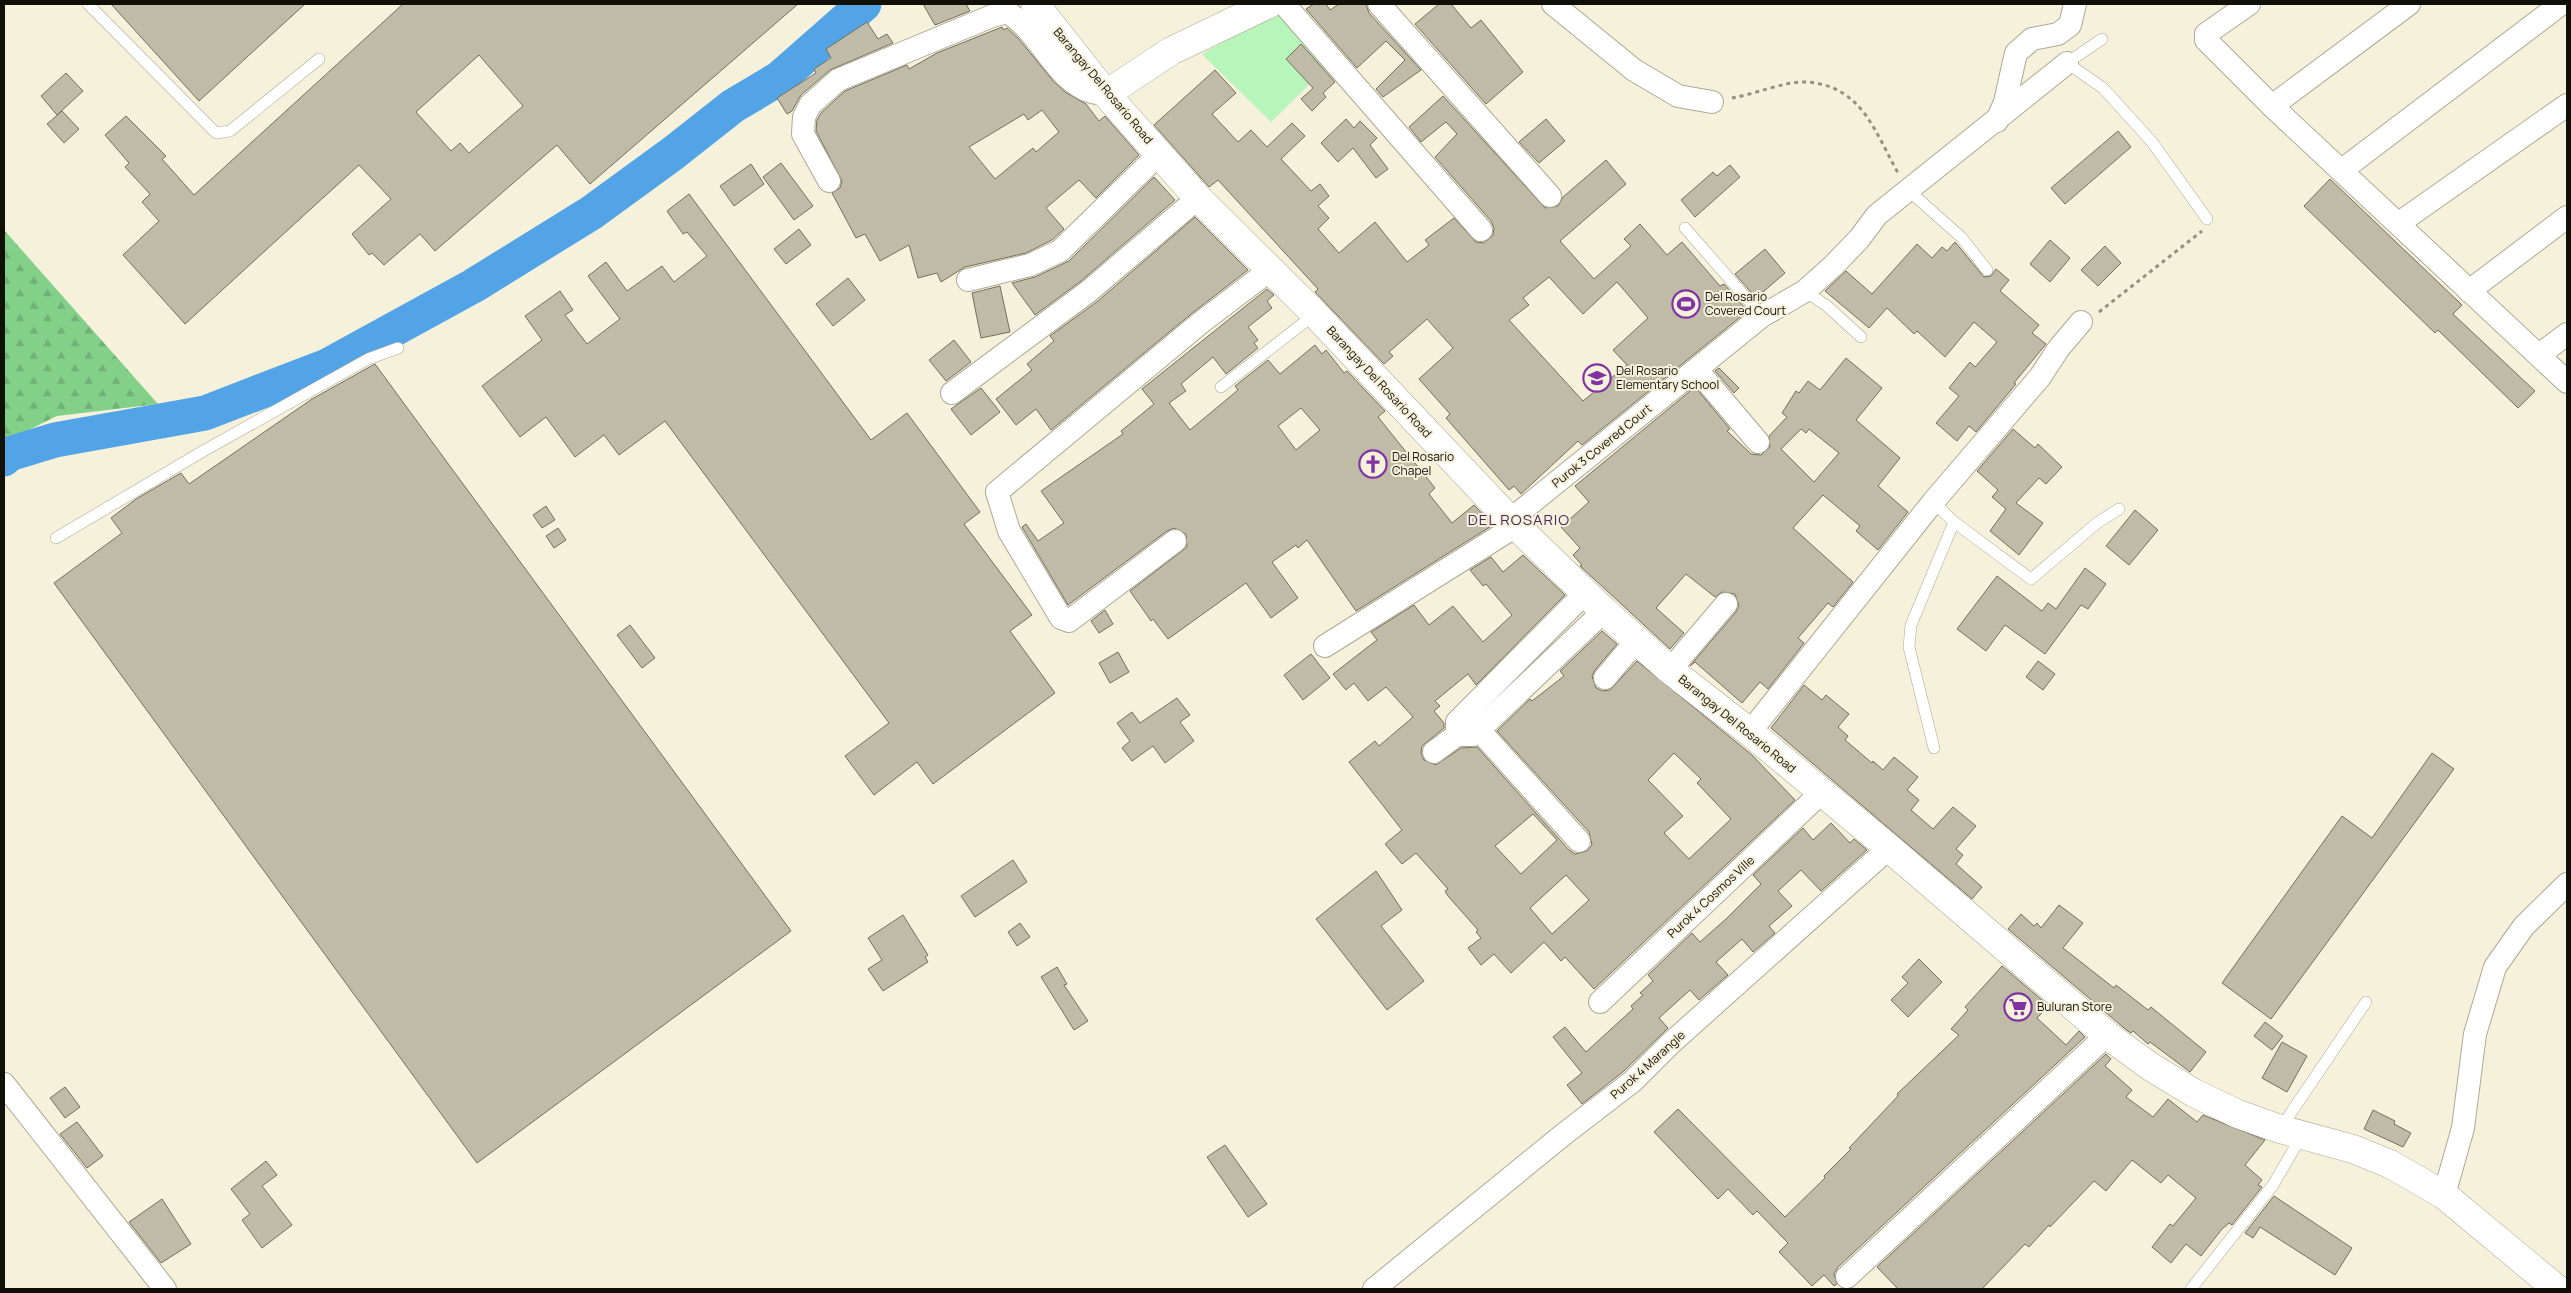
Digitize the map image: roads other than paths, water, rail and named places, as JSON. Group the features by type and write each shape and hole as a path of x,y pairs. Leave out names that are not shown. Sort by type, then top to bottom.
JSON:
{"main road":[{"name":"Barangay Del Rosario Road","path":"1035,4 1106,94 1198,198 1314,314 1513,523 1595,602 1670,670 1750,732 1889,848 2107,1036 2151,1067 2194,1093 2238,1114 2291,1132 2353,1149 2390,1164 2444,1194 2558,1289"},
{"path":"1106,94 1171,51 1269,4"}],"street":[{"path":"1284,4 1481,230"},
{"path":"1379,4 1550,196"},
{"path":"1553,4 1634,70 1678,96 1712,102"},
{"path":"1997,121 2005,102 2016,53 2032,39 2058,34 2070,25 2076,4"},
{"path":"2249,4 2206,34 2206,40 2272,106 2567,382"},
{"path":"2272,106 2409,4"},
{"path":"2342,170 2561,4"},
{"path":"829,181 803,134 804,118 810,105 838,80 992,16 1006,12 1019,19 1067,78 1085,90 1106,94"},
{"name":"Purok 3 Covered Court","path":"1325,646 1513,523 1762,316 1805,291 1840,260 1877,215 1997,121 2067,63"},
{"path":"2399,223 2567,105"},
{"path":"968,280 1030,265 1060,251 1160,154"},
{"path":"952,393 1089,291 1198,198"},
{"path":"2469,291 2567,217"},
{"path":"1175,541 1069,621 1066,621 1061,618 1009,531 997,492 1199,324 1270,270"},
{"path":"1750,732 1934,502 2040,377 2059,348 2081,322"},
{"path":"2539,355 2567,334"},
{"path":"1697,370 1758,442"},
{"path":"1434,752 1457,735 1472,735 1479,730 1595,602"},
{"path":"1457,735 1457,722 1461,717 1595,602"},
{"path":"1670,670 1726,604"},
{"path":"1605,678 1626,653 1640,642"},
{"path":"1479,730 1579,840"},
{"name":"Purok 4 Cosmos Ville","path":"1600,1002 1822,793"},
{"name":"Purok 4 Marangle","path":"1374,1289 1564,1134 1633,1081 1671,1043 1889,848"},
{"path":"2444,1194 2463,1128 2475,1034 2495,967 2524,926 2567,884"},
{"path":"1847,1277 2107,1036"},
{"path":"4,1084 165,1289"}],"lane":[{"path":"88,4 216,133 230,131 319,59"},
{"path":"2102,39 2067,63 2103,88 2140,128 2207,219"},
{"path":"1908,190 1961,237 1987,270"},
{"path":"1685,228 1762,316"},
{"path":"1805,291 1827,306 1861,337"},
{"path":"1221,387 1314,314"},
{"path":"56,538 205,450 360,364 398,348"},
{"path":"1934,502 1954,522 2031,579 2097,523 2119,509"},
{"path":"1934,748 1909,647 1911,625 1954,522"},
{"path":"2191,1289 2273,1185 2291,1132 2366,1002"}],"waterway":[{"path":"4,459 9,454 55,440 205,413 327,366 473,286 591,213 672,154 733,106 780,78 864,4"}],"place":[{"name":"Del Rosario Covered Court","path":"1686,304"},
{"name":"Del Rosario Elementary School","path":"1597,378"},
{"name":"Del Rosario Chapel","path":"1373,464"},
{"name":"Buluran Store","path":"2018,1007"}],"district":[{"name":"DEL ROSARIO","path":"1519,520"}]}
